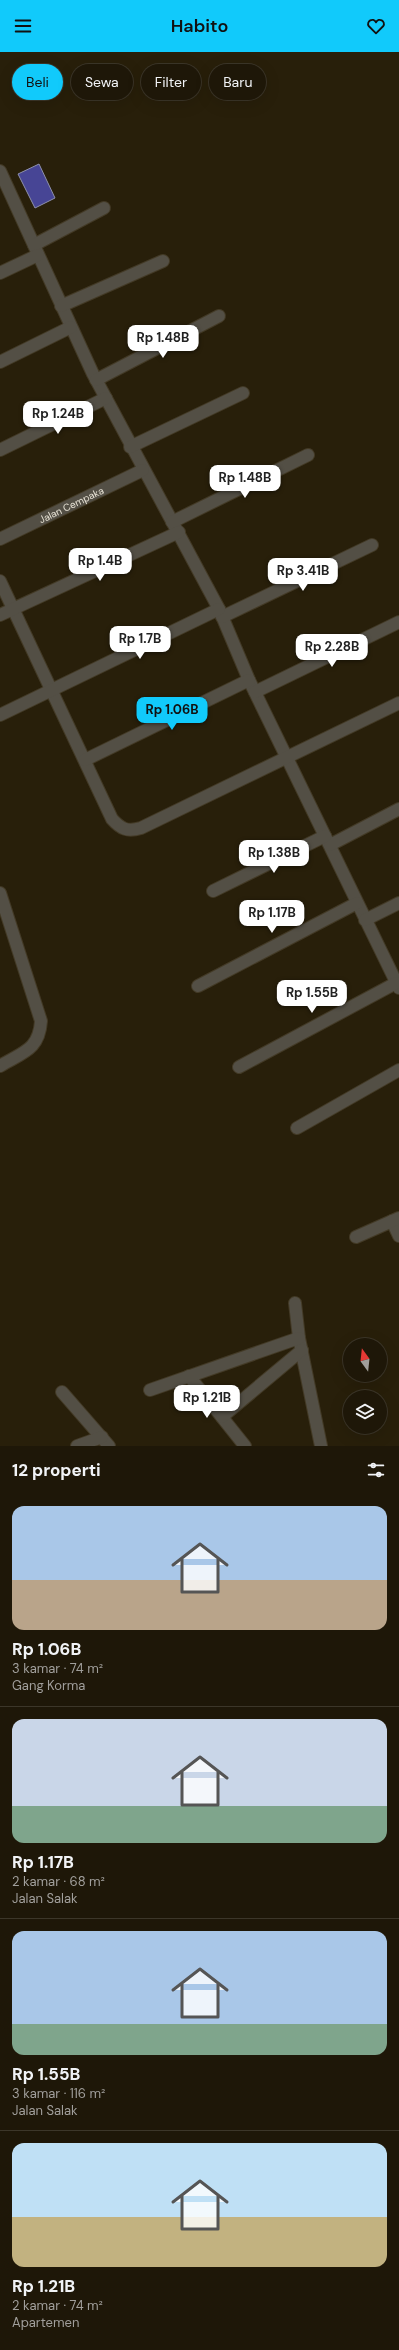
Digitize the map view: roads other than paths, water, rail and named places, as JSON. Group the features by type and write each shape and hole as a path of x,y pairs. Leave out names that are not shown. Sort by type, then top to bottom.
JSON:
{"street":[{"path":"0,171 3,186 36,250 96,380 130,447 221,613 249,680 398,986 239,1067"},
{"path":"0,273 104,208"},
{"path":"61,306 163,261"},
{"path":"96,380 219,316"},
{"path":"0,362 71,327"},
{"path":"130,447 243,393"},
{"path":"0,450 106,398"},
{"path":"0,615 175,527 308,455"},
{"name":"Jalan Cempaka","path":"0,539 143,470"},
{"path":"0,715 51,690 372,545"},
{"path":"0,581 112,819 121,829 132,831 141,828 286,756 399,703"},
{"path":"255,692 399,622"},
{"path":"84,760 249,680"},
{"path":"213,891 399,809"},
{"path":"0,893 41,1021 40,1033 34,1045 0,1066"},
{"path":"198,986 357,903"},
{"path":"365,920 399,903"},
{"path":"297,1128 399,1070"},
{"path":"356,1238 396,1220 399,1236"},
{"path":"295,1303 300,1344 322,1446"},
{"path":"150,1390 189,1376 300,1344"},
{"path":"222,1417 300,1344"},
{"path":"189,1376 245,1446"},
{"path":"62,1392 106,1442"},
{"path":"77,1446 106,1442"}]}
